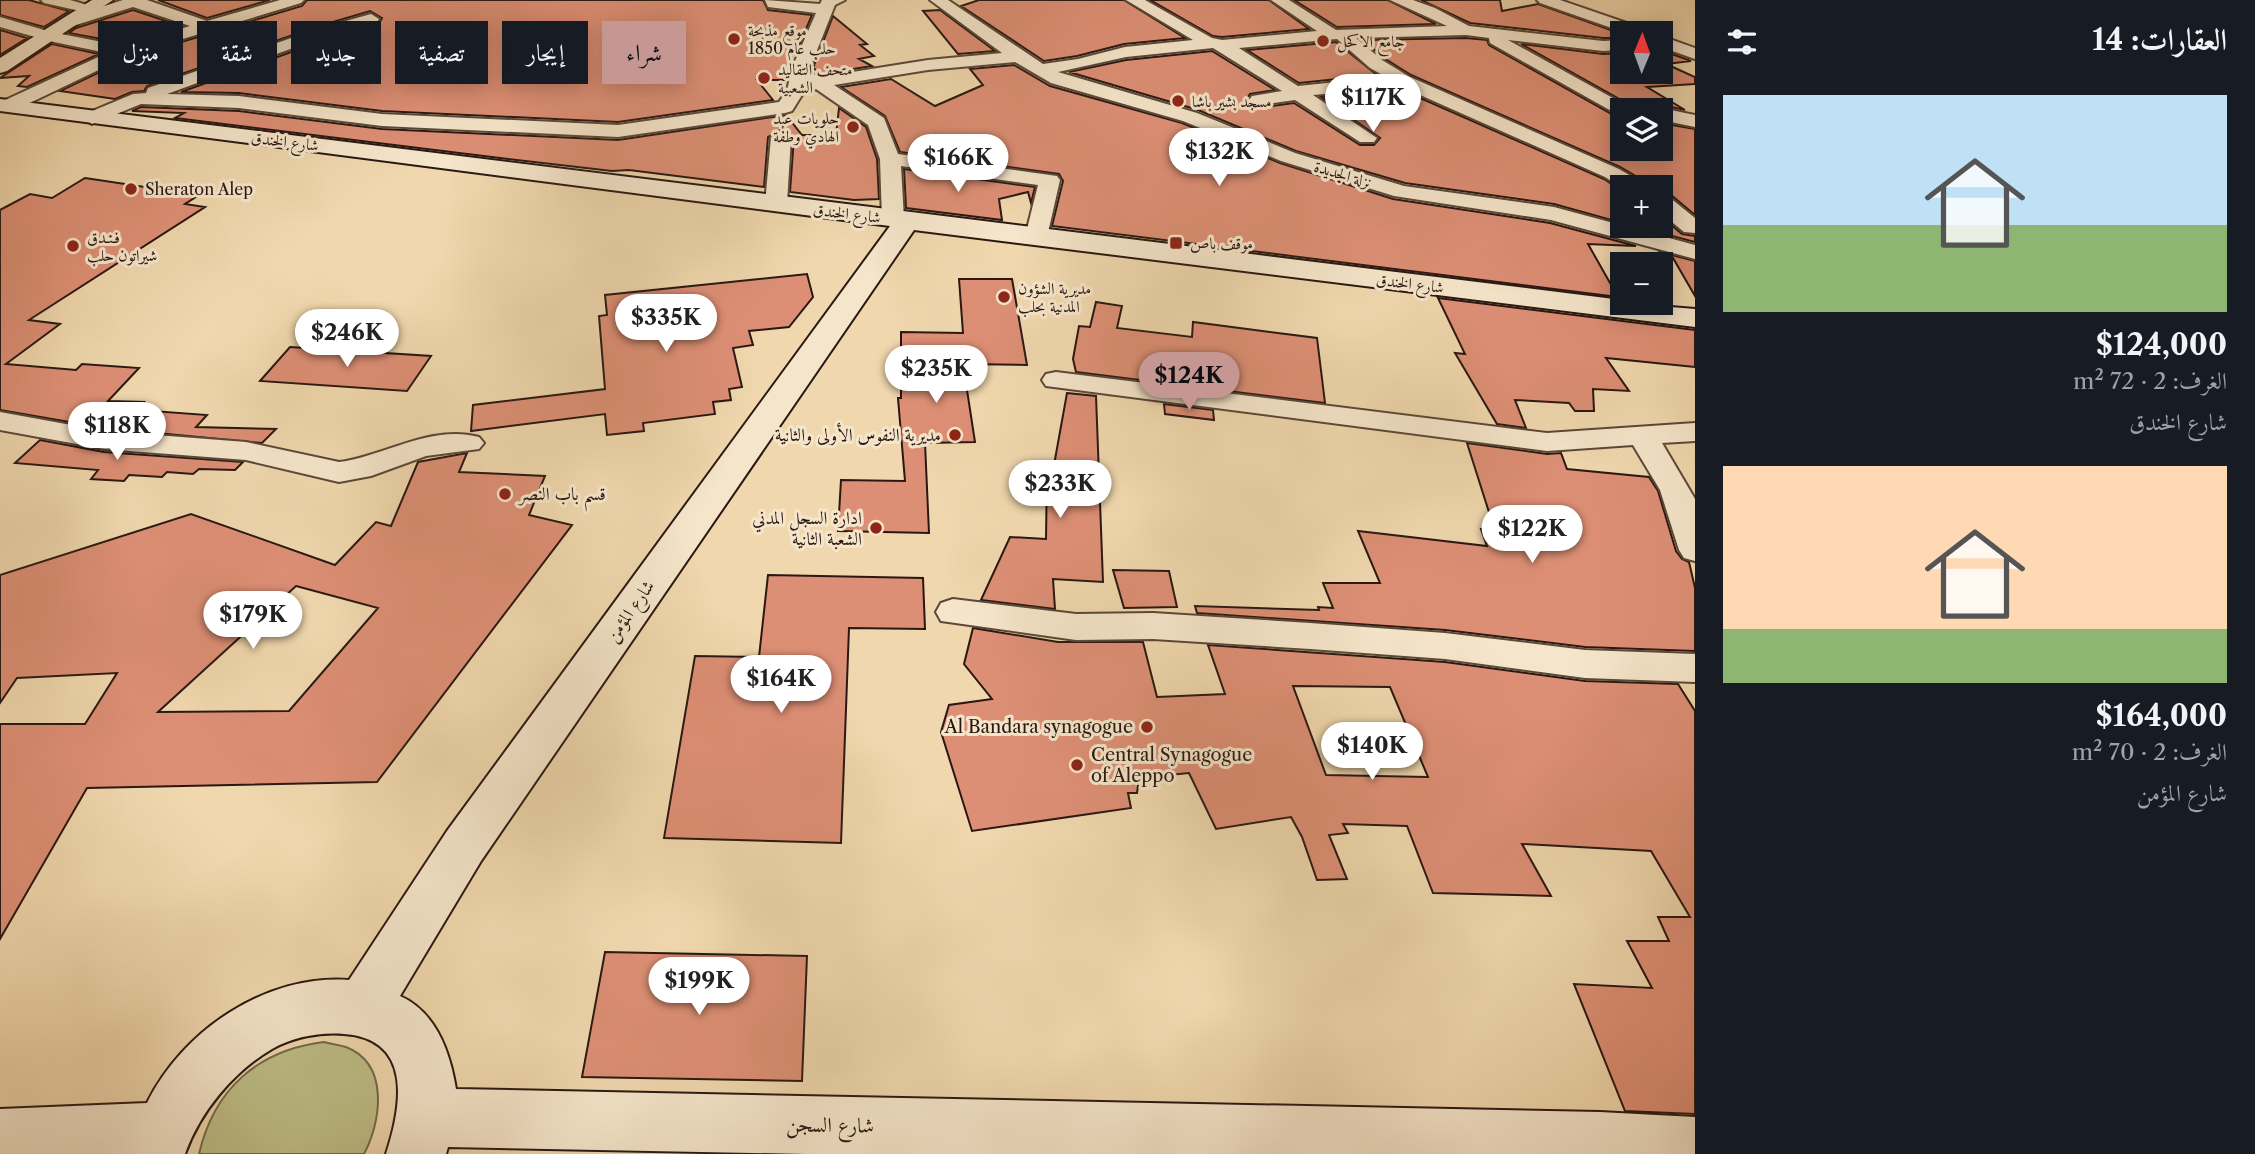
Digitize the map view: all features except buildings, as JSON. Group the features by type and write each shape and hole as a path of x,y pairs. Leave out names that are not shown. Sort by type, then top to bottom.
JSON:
{"main road":[{"path":"0,67 97,4"},
{"name":"شارع الخندق","path":"3,109 42,111 1695,318"},
{"name":"شارع المؤمن","path":"363,1007 464,846 900,220"},
{"path":"0,1138 159,1143 185,1091 216,1057 252,1030 290,1012 328,1004 363,1007 387,1017 407,1034 421,1057 428,1085 421,1136"},
{"name":"شارع السجن","path":"421,1136 1586,1141 1695,1147"}],"street":[{"path":"49,0 97,4"},
{"path":"139,98 239,102 382,120 618,131 785,107 796,91 801,68 832,4 773,4 773,0"},
{"name":"نزلة الجديدة","path":"938,0 1018,57 1056,79 1190,117 1288,157 1401,192 1554,214 1695,252"},
{"path":"1134,0 1217,44 1367,138"},
{"path":"1279,0 1337,34 1376,64 1404,81 1614,175"},
{"path":"1398,0 1474,31 1610,105"},
{"path":"1545,0 1610,22"},
{"path":"72,21 136,1 197,23"},
{"path":"222,21 288,1"},
{"path":"92,118 139,98 299,41 371,19"},
{"path":"0,22 98,46"},
{"path":"1038,70 1079,64 1125,52 1337,34 1474,31 1610,46"},
{"path":"1673,42 1695,41"},
{"path":"1673,46 1695,54"},
{"path":"796,91 817,83 928,65 1018,57"},
{"path":"3,109 98,63"},
{"path":"801,68 817,83 877,121 890,159 900,220"},
{"path":"1258,100 1292,95 1294,92 1404,81"},
{"path":"1673,116 1695,121"},
{"path":"776,204 781,137"},
{"path":"890,159 1051,180 1035,237"},
{"path":"1673,211 1694,227"},
{"path":"1575,221 1610,219"},
{"path":"1673,225 1694,227"},
{"path":"1056,380 1547,442 1695,432"},
{"path":"0,421 104,440 246,452 339,472 360,469 425,447 470,443"},
{"path":"1642,437 1668,471 1686,511 1695,550"},
{"path":"953,612 1076,627 1153,626 1445,646 1691,674"}],"shaded area":[{"path":"324,1042 346,1047 360,1055 370,1066 376,1080 378,1095 375,1126 364,1154 199,1154 216,1110 242,1077 279,1054 300,1046"}],"place":[{"name":"موقع مذبحة حلب عام 1850","path":"734,39"},
{"name":"جامع الاكحل","path":"1323,41"},
{"name":"متحف التقاليد الشعبية","path":"764,78"},
{"name":"مسجد بشير باشا","path":"1178,101"},
{"name":"حلويات عبد الهادي وطفة","path":"853,127"},
{"name":"Sheraton Alep","path":"131,189"},
{"name":"موقف باص","path":"1176,243"},
{"name":"فـنـدق شيراتون حلب","path":"73,246"},
{"name":"مديرية الشؤون المدنية بحلب","path":"1004,297"},
{"name":"مديرية النفوس الأولى والثانية","path":"955,435"},
{"name":"قسم باب النصر","path":"505,494"},
{"name":"ادارة السجل المدني الشعبة الثانية","path":"876,528"},
{"name":"Al Bandara synagogue","path":"1147,727"},
{"name":"Central Synagogue of Aleppo","path":"1077,765"}]}
